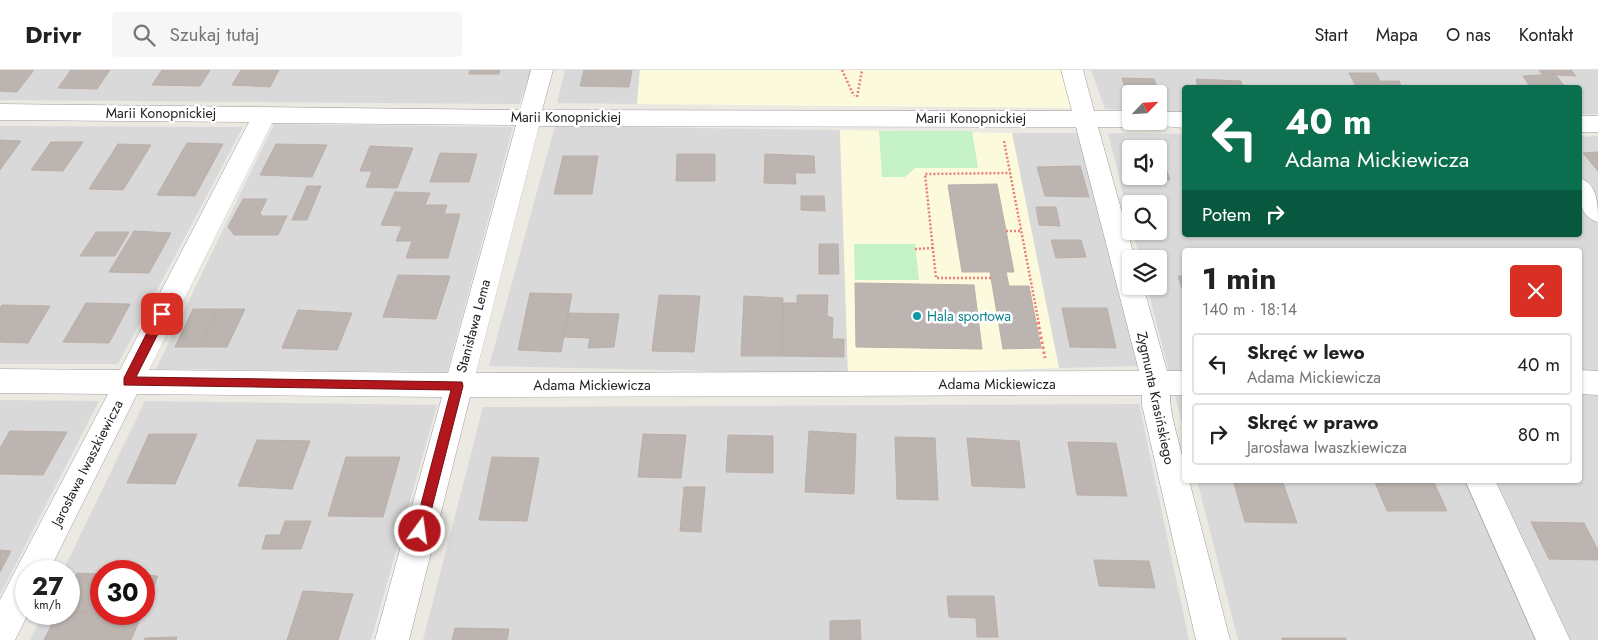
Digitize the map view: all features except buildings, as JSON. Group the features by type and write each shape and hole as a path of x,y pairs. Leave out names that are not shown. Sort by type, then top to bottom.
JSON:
{"street":[{"name":"Stanisława Lema","path":"392,640 542,70"},
{"name":"Zygmunta Krasińskiego","path":"1072,70 1156,383 1156,405 1213,640"},
{"name":"Marii Konopnickiej","path":"0,112 528,118 1122,119"},
{"name":"Jarosława Iwaszkiewicza","path":"38,560 265,114"},
{"path":"1168,120 1182,120"},
{"path":"1582,124 1598,124"},
{"path":"1582,190 1598,213"},
{"name":"Adama Mickiewicza","path":"0,381 458,386 1182,383"},
{"path":"1582,382 1598,382"},
{"path":"1481,483 1553,640"},
{"path":"0,635 15,605"}],"path":[{"path":"842,70 857,101 862,70"},
{"path":"1000,118 1050,384"},
{"path":"991,278 936,278 925,174 1010,173"},
{"path":"1006,231 1021,230"},
{"path":"915,249 933,248"}],"shaded area":[{"path":"0,70 530,70 520,104 0,100"},
{"path":"565,70 640,70 637,104 557,103"},
{"path":"640,70 1060,70 1073,108 637,104"},
{"path":"1091,70 1598,70 1598,114 1582,114 1582,85 1182,85 1182,112 1168,112 1168,85 1122,85 1122,110 1105,109"},
{"path":"274,124 513,127 447,372 156,369"},
{"path":"0,126 243,127 118,364 0,364"},
{"path":"555,126 840,130 848,374 489,366"},
{"path":"840,130 1012,133 1059,368 848,374"},
{"path":"1012,133 1086,133 1122,283 1122,295 1125,295 1142,366 1059,368"},
{"path":"1108,133 1182,134 1182,237 1582,237 1582,137 1598,136 1598,640 1238,640 1198,483 1582,483 1582,248 1182,248 1182,423 1149,295 1167,295 1167,250 1138,250 1135,240 1167,240 1167,195 1124,195"},
{"path":"0,400 99,401 18,560 15,560 15,566 0,595"},
{"path":"145,401 437,405 371,640 30,640 38,625 80,625 80,560 68,560"},
{"path":"1139,404 1189,640 423,640 483,407"}],"green space":[{"path":"879,131 972,131 978,168 915,168 905,177 882,177"},
{"path":"854,244 915,244 919,280 855,280"}],"place":[{"name":"Hala sportowa","path":"917,316"}],"route":[{"path":"162,314 128,381 458,386 420,531"}]}
